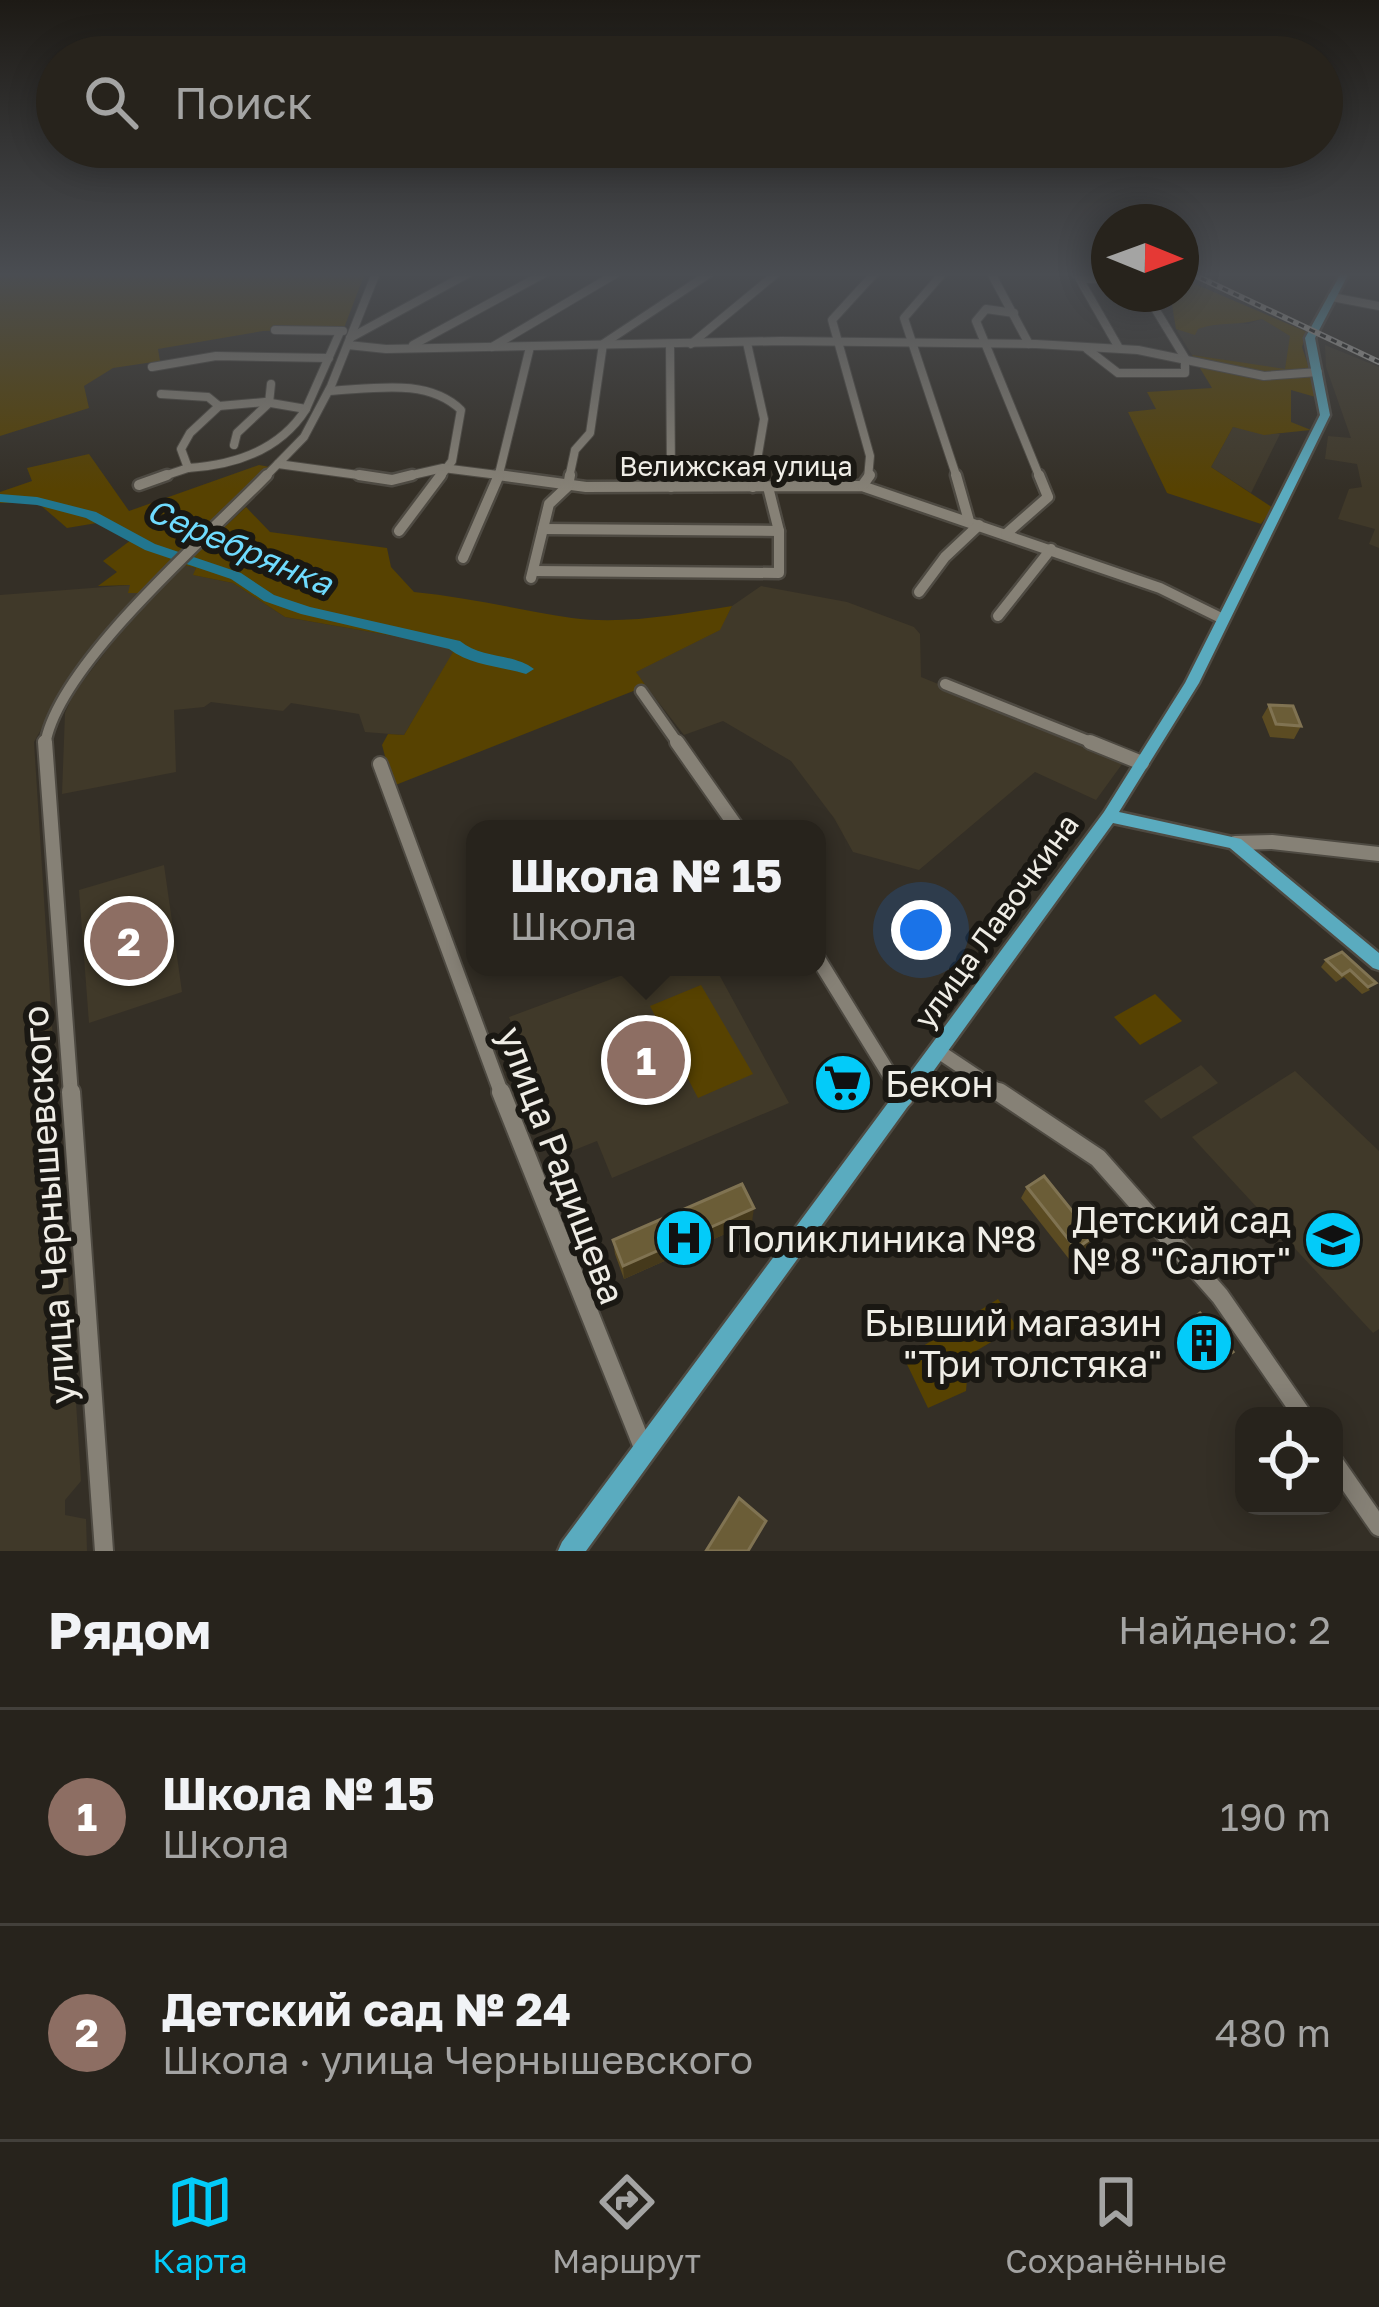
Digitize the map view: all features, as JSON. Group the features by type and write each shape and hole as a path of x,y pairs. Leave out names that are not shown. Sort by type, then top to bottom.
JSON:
{"main road":[{"name":"улица Лавочкина","path":"571,1551 1109,816 1192,683 1325,416 1312,345"},
{"path":"1109,816 1235,843 1379,963"}],"street":[{"path":"139,485 188,468 249,456 287,433 306,409 340,345"},
{"name":"улица Чернышевского","path":"104,1551 45,740 71,683 304,437 329,391 344,345"},
{"path":"390,345 569,345"},
{"path":"406,348 411,345"},
{"path":"491,348 495,345"},
{"path":"603,345 590,433 575,451 568,486 549,503 532,574 779,573 779,531 768,487"},
{"path":"670,345 671,487"},
{"path":"748,345 764,419 753,487"},
{"path":"819,345 885,345"},
{"path":"914,345 974,523 920,592"},
{"path":"987,345 1048,497 1006,534"},
{"path":"1049,345 1119,348 1268,377 1297,369 1318,372"},
{"path":"1086,348 1118,373 1185,373 1185,358 1177,345"},
{"path":"838,346 870,456 870,476 862,486"},
{"path":"463,558 500,473 530,347"},
{"path":"152,367 216,356 329,358"},
{"path":"234,446 238,433 269,403 271,384"},
{"path":"329,391 433,391 455,401 461,410 452,461 399,531"},
{"path":"161,394 208,397 220,406"},
{"path":"188,468 181,449 186,438 220,406 269,403 306,409"},
{"name":"Велижская улица","path":"278,464 392,481 443,468 568,486 862,486 1160,588 1223,619"},
{"path":"543,529 779,531"},
{"path":"998,616 1051,550"},
{"path":"945,684 1142,763"},
{"path":"641,692 732,820"},
{"name":"улица Радищева","path":"380,764 538,1193 644,1450"},
{"path":"1235,843 1271,842 1379,854"},
{"path":"826,971 904,1098"},
{"path":"938,1051 1098,1159 1220,1296 1297,1407"},
{"path":"1343,1475 1379,1527"}],"shaded area":[{"path":"0,345 179,345 158,349 160,361 113,368 84,386 89,408 0,436"},
{"path":"1186,345 1289,345 1285,370 1192,355"},
{"path":"1289,345 1303,345 1319,398 1291,390 1291,422 1311,430 1264,435 1233,427 1211,467 1273,508 1261,524 1167,493 1128,412 1156,409 1147,392 1212,388 1192,355 1285,369"},
{"path":"1325,345 1379,367 1379,548 1369,544 1375,529 1338,519 1349,489 1362,487 1357,464 1325,459 1328,436 1351,438 1326,367"},
{"path":"1233,427 1280,434 1251,493 1211,467"},
{"path":"89,454 129,511 259,465 270,467 142,593 128,593 130,585 98,586 117,572 103,561 131,540 97,523 67,528 38,503 0,503 0,492 32,481 27,468"},
{"path":"246,507 270,532 387,548 391,567 414,592 592,620 652,618 732,606 720,630 636,672 646,686 393,786 382,745 388,734 404,735 453,652 440,644 285,617 233,583 193,575 196,568 184,565"},
{"path":"184,565 196,568 194,575 233,583 285,617 440,644 454,652 404,735 365,732 359,714 291,703 283,711 211,702 174,710 176,772 62,794 65,713 74,693 132,617"},
{"path":"131,585 147,592 69,679 34,742 81,1481 65,1500 65,1515 86,1519 87,1551 0,1551 0,595"},
{"path":"761,586 847,602 914,627 920,634 921,677 1125,760 1096,800 1035,772 919,870 853,852 791,761 723,721 684,735 635,672 719,630 732,606"},
{"path":"164,865 182,992 89,1023 79,890"},
{"path":"620,976 720,976 789,1103 612,1178 597,1141 562,1155 509,1017"},
{"path":"701,985 753,1074 698,1098 650,1006"},
{"path":"1155,994 1182,1021 1140,1045 1114,1017"},
{"path":"1201,1065 1218,1083 1161,1119 1144,1101"},
{"name":"Детский сад № 8 \"Салют\"","path":"1295,1071 1379,1151 1379,1329 1373,1333 1192,1137"},
{"path":"998,1299 1017,1327 969,1355 966,1391 928,1408 904,1358"}],"building":[{"path":"1269,705 1293,706 1301,726 1276,724"},
{"path":"1342,952 1376,983 1368,987 1350,970 1342,975 1326,960"},
{"path":"1044,1176 1093,1237 1076,1249 1027,1187"},
{"path":"742,1184 754,1208 623,1266 613,1240"},
{"path":"1200,1313 1233,1352 1220,1361 1188,1322"},
{"path":"739,1498 766,1521 748,1551 706,1551"}],"waterway":[{"name":"Серебрянка","path":"0,498 37,501 91,515 150,547 236,576 269,598 306,611 454,645 471,656 526,669"}],"railway":[{"path":"1344,345 1379,362"}],"place":[{"name":"Детский сад № 24","path":"129,941"},
{"name":"Школа № 15","path":"646,1060"},
{"name":"Бекон","path":"843,1083"},
{"name":"Поликлиника №8","path":"684,1238"},
{"name":"Детский сад № 8 \"Салют\"","path":"1333,1240"},
{"name":"Бывший магазин \"Три толстяка\"","path":"1204,1343"}]}
